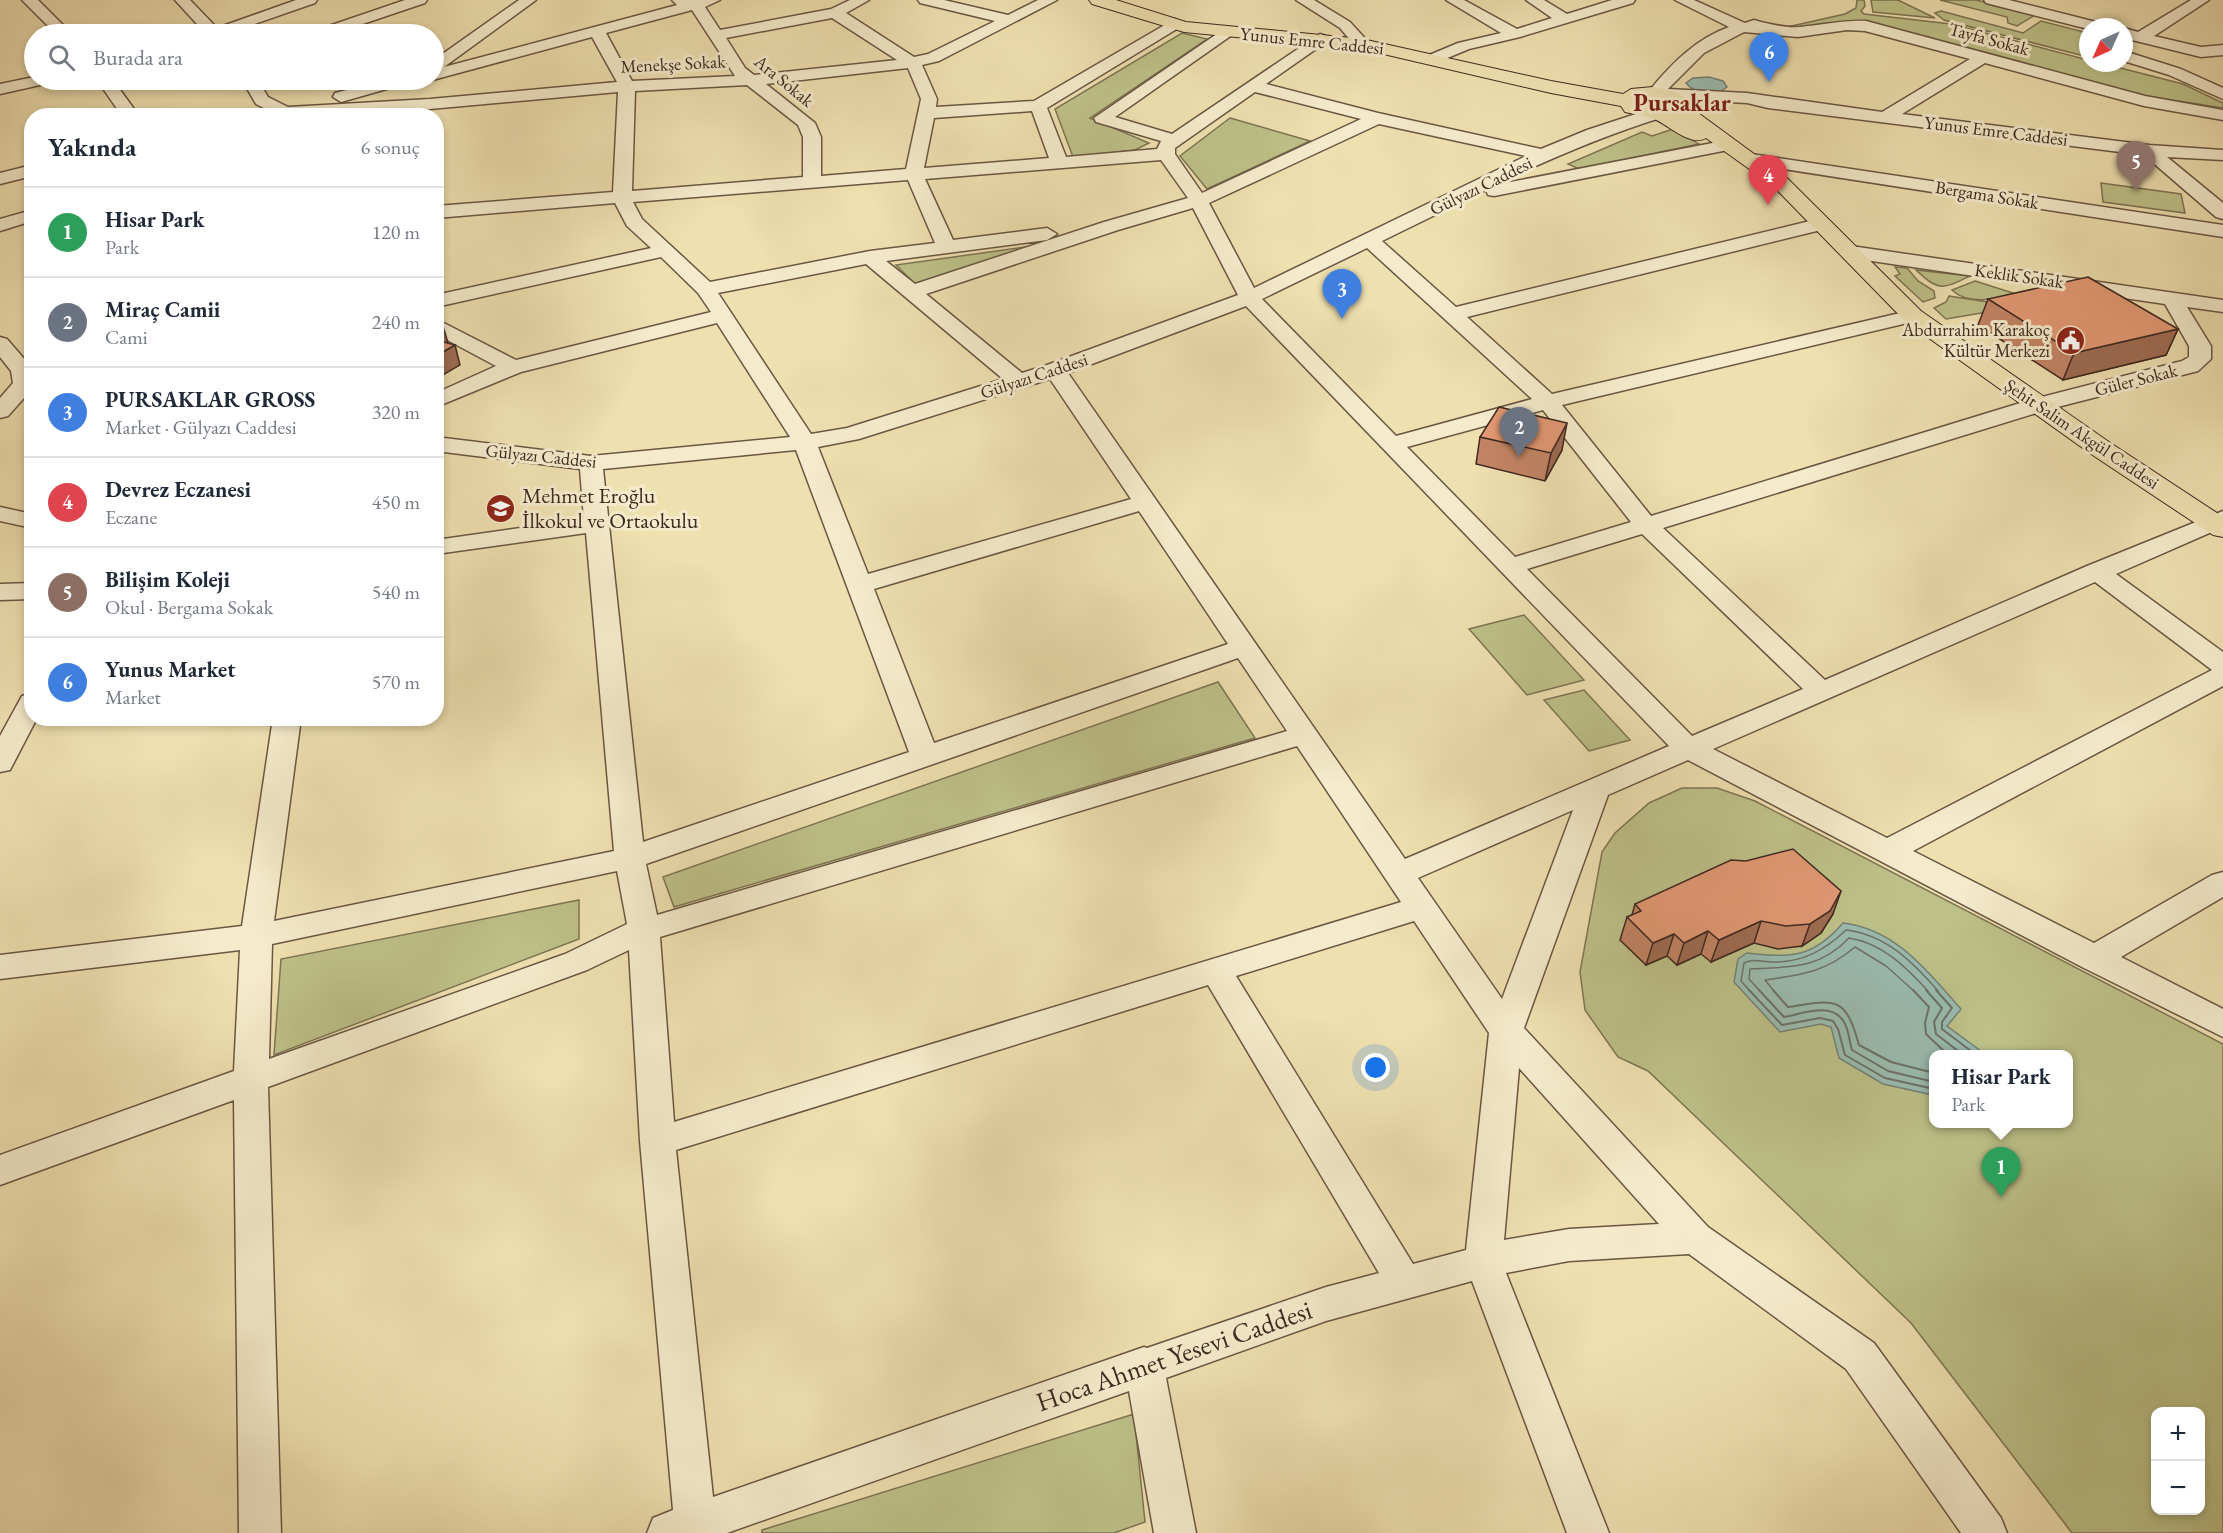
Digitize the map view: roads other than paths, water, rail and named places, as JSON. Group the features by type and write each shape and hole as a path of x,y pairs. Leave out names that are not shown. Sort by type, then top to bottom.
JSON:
{"main road":[{"name":"Yunus Emre Caddesi","path":"1098,0 1175,24 1227,32 1362,44 1433,58 1551,87 1681,108"},
{"path":"1658,104 1698,135 1728,145"},
{"path":"1681,108 1728,145"},
{"name":"Şehit Salim Akgül Caddesi","path":"1728,145 1751,159 1780,182 1913,316 2038,405 2219,523"}],"street":[{"path":"29,0 53,24"},
{"path":"182,0 205,24"},
{"path":"242,24 310,0"},
{"path":"349,24 420,0"},
{"path":"444,59 529,0"},
{"path":"677,0 696,6"},
{"path":"444,72 598,33 712,0"},
{"path":"718,35 835,13 862,0"},
{"path":"925,0 1009,20"},
{"name":"Menekşe Sokak","path":"444,108 627,86 752,80 914,64 933,58 1050,0"},
{"path":"1303,0 1346,25 1362,44"},
{"path":"1453,0 1515,34"},
{"path":"1533,0 1563,18"},
{"path":"1433,58 1464,46 1515,34 1628,0"},
{"path":"1682,0 1742,27"},
{"path":"1991,0 2079,22"},
{"path":"2141,38 2202,0"},
{"path":"2052,15 2070,5"},
{"name":"Ara Sokak","path":"696,6 718,35 732,63 799,117 810,130 813,153 812,182"},
{"path":"1658,104 1678,67 1714,38 1742,27 1837,10"},
{"path":"835,13 914,64 929,99 914,174 946,247"},
{"path":"926,113 1038,106 1175,24"},
{"name":"Tayfa Sokak","path":"1742,27 1798,32 1861,25 2144,101 2223,115"},
{"path":"1227,32 1102,118 1170,147 1249,298 1687,748 2223,1024"},
{"path":"598,33 627,86 622,199 634,222 706,289 805,442 925,756"},
{"path":"2133,36 2216,51"},
{"path":"444,211 622,199 1059,162 1170,147 1320,39"},
{"path":"1886,117 1982,58"},
{"path":"2133,59 2175,72 2223,94"},
{"path":"0,89 24,84"},
{"path":"1253,86 1377,118 1544,155"},
{"path":"112,90 125,108"},
{"path":"256,90 261,100 270,108"},
{"path":"299,108 365,90"},
{"path":"1593,134 1658,104 1747,98 1768,104"},
{"path":"1593,134 1602,123 1629,100"},
{"path":"1681,108 1768,104"},
{"name":"Yunus Emre Caddesi","path":"1768,104 2149,150 2223,155"},
{"path":"1038,106 1059,162"},
{"path":"912,292 1111,226 1199,201 1377,118"},
{"name":"Gülyazı Caddesi","path":"444,445 591,463 805,442 851,434 1055,370 1249,298 1544,155 1593,134"},
{"path":"1454,199 1728,145"},
{"path":"2149,150 2223,213"},
{"name":"Bergama Sokak","path":"1751,159 2223,231"},
{"path":"0,175 24,171"},
{"path":"0,179 24,172"},
{"path":"0,225 24,218"},
{"path":"1454,314 1822,224"},
{"path":"706,289 870,257 1111,226"},
{"path":"1370,240 1454,314 1548,402 1646,525 1821,691"},
{"path":"444,299 664,251"},
{"name":"Keklik Sokak","path":"1851,252 2223,306"},
{"path":"870,257 1018,382"},
{"name":"Güler Sokak","path":"2038,405 2197,362 2201,354 2200,346 2172,298"},
{"path":"444,397 513,367 723,315"},
{"path":"1392,444 1548,402 1913,316"},
{"path":"444,329 513,367"},
{"path":"0,343 24,374"},
{"path":"1055,370 1506,1031 1695,1238 1860,1356 1986,1533"},
{"path":"0,411 24,388"},
{"path":"1512,566 2038,405"},
{"path":"591,463 630,858 644,930 686,1530"},
{"path":"859,585 1145,502"},
{"path":"0,514 24,519"},
{"path":"1399,874 2096,571 2219,523"},
{"path":"444,546 597,524"},
{"path":"2096,571 2223,665"},
{"path":"0,592 24,591"},
{"path":"0,967 256,936 630,858 1244,647"},
{"path":"1888,851 2223,675"},
{"path":"0,763 24,717"},
{"path":"260,1533 251,1080 256,936 285,726"},
{"path":"0,1170 576,962 644,930 1304,735"},
{"path":"1588,1533 1484,1262 1506,1031 1596,788"},
{"path":"2093,959 2223,883"},
{"path":"658,1141 1421,907"},
{"path":"1216,970 1404,1282"},
{"name":"Hoca Ahmet Yesevi Caddesi","path":"686,1530 1144,1365 1326,1304 1484,1262 1569,1245 1695,1238"},
{"path":"1144,1365 1175,1533"}],"water":[{"path":"1709,77 1723,81 1727,87 1712,93 1694,90 1686,83 1693,78"},
{"path":"1843,923 1862,927 1895,943 1910,954 1961,1009 1947,1026 1980,1050 1929,1050 1929,1094 1883,1084 1839,1058 1831,1027 1821,1024 1780,1032 1734,982 1738,959 1747,953 1789,955 1800,953 1822,943"}],"place":[{"name":"Yunus Market","path":"1769,82"},
{"name":"Bilişim Koleji","path":"2136,191"},
{"name":"Devrez Eczanesi","path":"1768,205"},
{"name":"PURSAKLAR GROSS","path":"1342,319"},
{"name":"Abdurrahim Karakoç Kültür Merkezi","path":"2071,340"},
{"name":"Miraç Camii","path":"1519,457"},
{"name":"Mehmet Eroğlu İlkokul ve Ortaokulu","path":"501,508"},
{"name":"Hisar Park","path":"2001,1197"}],"district":[{"name":"Pursaklar","path":"1682,103"}]}
